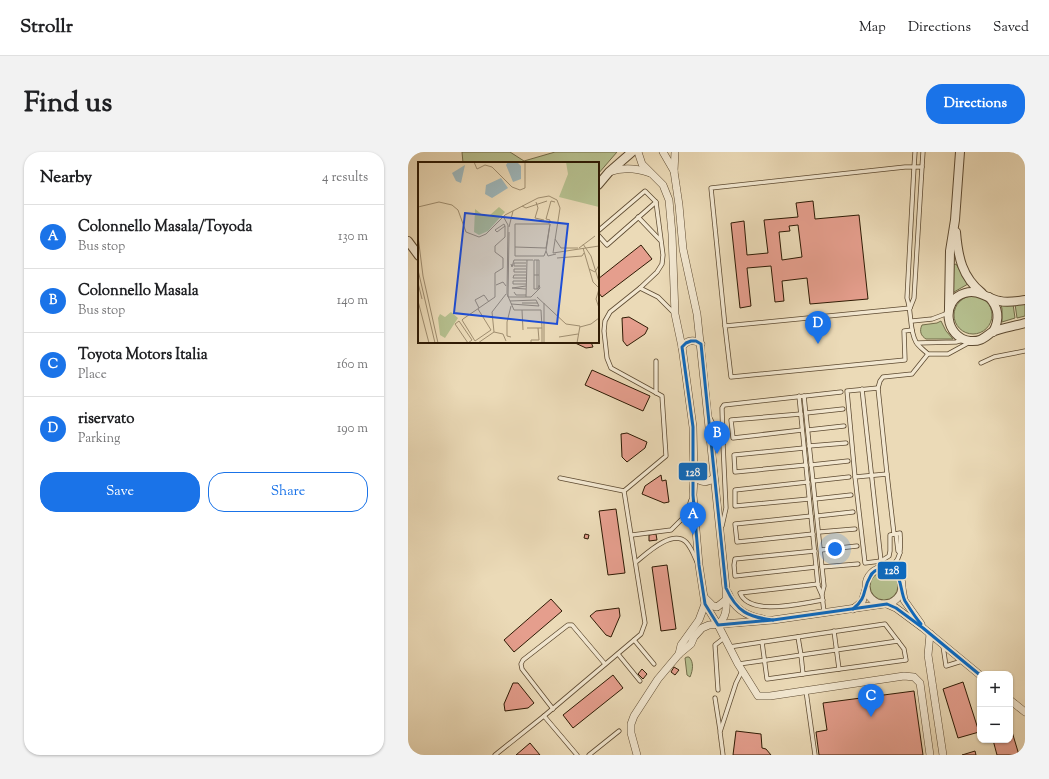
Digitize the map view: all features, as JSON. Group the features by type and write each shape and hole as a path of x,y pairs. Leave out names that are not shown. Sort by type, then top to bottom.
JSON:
{"street":[{"path":"599,184 609,172 632,152"},
{"path":"638,152 642,164 663,185 669,200 672,234 675,314 682,347 693,427 693,495 699,566 705,604 718,625 728,647 758,696 770,696 904,676 914,677 920,683 930,755"},
{"path":"663,152 674,172"},
{"path":"675,152 674,172 683,249 697,314 701,344 726,588 727,613 724,620 718,625"},
{"path":"960,152 955,220 950,251 949,324 957,336 968,341 983,339 993,332 1025,323"},
{"path":"609,172 629,168 652,174"},
{"path":"955,220 958,252 962,268 973,286 1000,302 1025,300"},
{"path":"408,241 418,255"},
{"path":"949,311 956,298 962,294 975,292 986,295 993,302 998,313 998,322 993,332"},
{"path":"682,347 685,343 690,341 696,341 701,344"},
{"path":"694,477 702,482 706,482 714,478"},
{"path":"853,609 862,602 870,575 878,570 887,569 894,572 898,576 901,582 904,600 923,628"},
{"path":"726,588 731,600 744,613 750,616 773,620"},
{"path":"637,755 631,733 631,724 634,716 658,679 679,654 691,644 694,637 702,628 709,626 773,620 886,604 898,598 902,588"},
{"path":"866,589 875,602 896,608 977,672"},
{"path":"704,596 710,603 718,607 726,600"},
{"path":"679,654 681,645 699,620 705,604"},
{"path":"930,634 928,654 943,755"},
{"path":"1013,702 1025,712"}],"lane":[{"path":"915,152 907,298 910,308 912,330 917,343 928,354 948,354 968,341"},
{"path":"910,308 914,298 923,152"},
{"path":"912,330 904,331 905,360 731,377 711,188 905,167 922,167"},
{"path":"599,230 645,191 656,202 663,255 660,268 640,288 613,308 605,321 604,331 608,364 614,370 662,396 666,456 624,491"},
{"path":"599,236 607,245 656,202"},
{"path":"638,217 661,241"},
{"path":"640,288 658,297 675,314"},
{"path":"726,326 910,308"},
{"path":"912,321 932,319 949,311"},
{"path":"917,343 968,341"},
{"path":"981,363 994,357 1025,351"},
{"path":"887,569 896,561 901,551 895,534 878,388 882,378 912,374 928,354"},
{"path":"656,361 656,392"},
{"path":"878,388 847,391 855,477 866,563 881,561 886,558 890,554 895,534"},
{"path":"862,390 881,561"},
{"path":"720,533 726,508 722,408 724,405 841,392"},
{"path":"799,396 818,584 824,613"},
{"path":"804,396 824,586 822,598"},
{"path":"806,413 843,409"},
{"path":"708,414 723,444"},
{"path":"801,414 732,420 732,426 733,438 802,430"},
{"path":"808,430 844,426"},
{"path":"809,446 846,443"},
{"path":"804,448 734,455 735,472 806,465"},
{"path":"811,465 848,461"},
{"path":"855,477 888,474"},
{"path":"813,481 850,477"},
{"path":"560,478 624,491"},
{"path":"808,482 735,490 735,506 809,499"},
{"path":"496,755 553,709 641,634 645,623 624,491"},
{"path":"632,535 672,530 686,515 693,495"},
{"path":"815,499 851,495"},
{"path":"817,516 853,512"},
{"path":"811,516 736,524 737,542 813,534"},
{"path":"819,532 855,529"},
{"path":"636,562 660,544 678,538 686,542 699,566"},
{"path":"820,550 857,546"},
{"path":"815,551 735,559 734,570 735,576 816,566"},
{"path":"822,567 858,564"},
{"path":"818,584 740,593 746,602 760,607 774,607 822,598"},
{"path":"728,647 834,631 885,624 904,649 906,660 767,679 762,642"},
{"path":"553,709 522,669 521,664 523,660 568,625 572,625 605,664"},
{"path":"834,631 839,669"},
{"path":"798,637 803,674"},
{"path":"718,690 715,645 724,638"},
{"path":"634,640 654,664"},
{"path":"738,664 898,641"},
{"path":"943,645 946,666 962,660"},
{"path":"618,654 640,681"},
{"path":"720,732 736,683 742,671"},
{"path":"806,691 815,755"},
{"path":"715,698 723,755"},
{"path":"544,716 577,755"},
{"path":"589,755 619,731"},
{"path":"595,750 598,755"}],"green space":[{"path":"462,152 510,152 524,161 555,152 617,152 599,173 599,162 463,162"},
{"path":"956,264 968,284 954,292 952,291 953,265"},
{"path":"969,296 977,296 987,301 991,308 991,322 987,329 977,334 969,334 959,329 957,326 954,319 954,311 959,301 962,299"},
{"path":"1025,303 1025,316 1017,318 1015,304"},
{"path":"1001,304 1013,304 1015,318 1002,322"},
{"path":"941,321 946,331 953,339 926,339 923,336 921,333 922,325"},
{"path":"884,572 894,576 898,586 894,596 884,600 874,596 870,586 874,576"},
{"path":"687,657 691,659 692,664 690,677 687,675 685,658"}],"building":[{"path":"813,201 815,219 859,215 868,299 810,304 807,278 782,281 784,301 775,302 771,266 747,268 751,306 740,308 731,223 744,221 747,255 768,253 764,220 798,217 796,203","holes":["798,225 802,257 782,260 779,232 790,231 789,226"]},
{"path":"641,245 652,259 602,297 599,293 599,278"},
{"path":"629,317 648,328 645,334 627,346 623,341 622,318"},
{"path":"575,343 591,343 593,347 586,348"},
{"path":"592,370 650,396 643,411 585,385"},
{"path":"627,433 647,442 645,448 627,462 622,457 621,434"},
{"path":"661,475 662,481 666,480 669,502 664,503 642,494 645,486"},
{"path":"616,509 625,573 608,575 599,511"},
{"path":"585,534 589,535 588,539 584,538"},
{"path":"656,534 657,540 649,541 649,535"},
{"path":"667,565 676,629 661,631 652,567"},
{"path":"551,599 562,611 514,652 504,640"},
{"path":"619,608 620,616 611,637 606,635 590,616 596,611"},
{"path":"674,667 679,670 675,675 671,672"},
{"path":"642,669 647,674 643,679 638,674"},
{"path":"613,675 623,688 573,728 563,715"},
{"path":"963,682 977,726 977,733 958,738 943,689"},
{"path":"513,683 518,683 534,703 528,708 505,711 504,704"},
{"path":"914,691 923,755 819,755 816,732 827,730 823,703"},
{"path":"736,731 761,734 762,748 766,749 771,755 733,755"},
{"path":"1013,735 1019,755 997,755 994,743 1013,743"},
{"path":"530,743 540,755 516,755"},
{"path":"975,751 976,755 962,755"}],"transit line":[{"name":"128","path":"691,341 696,341 701,344 726,588 734,603 744,612 757,617 773,620 718,625 705,604 699,565 693,495 693,427 682,347 691,341"},
{"name":"128","path":"853,609 861,601 872,574 875,571 889,569 894,571 897,575 905,601 921,624"},
{"name":"128","path":"773,620 887,604 896,608 923,628 977,673"}],"place":[{"name":"riservato","path":"818,344"},
{"name":"Colonnello Masala","path":"717,454"},
{"name":"Colonnello Masala/Toyoda","path":"693,535"},
{"name":"Toyota Motors Italia","path":"871,717"}]}
